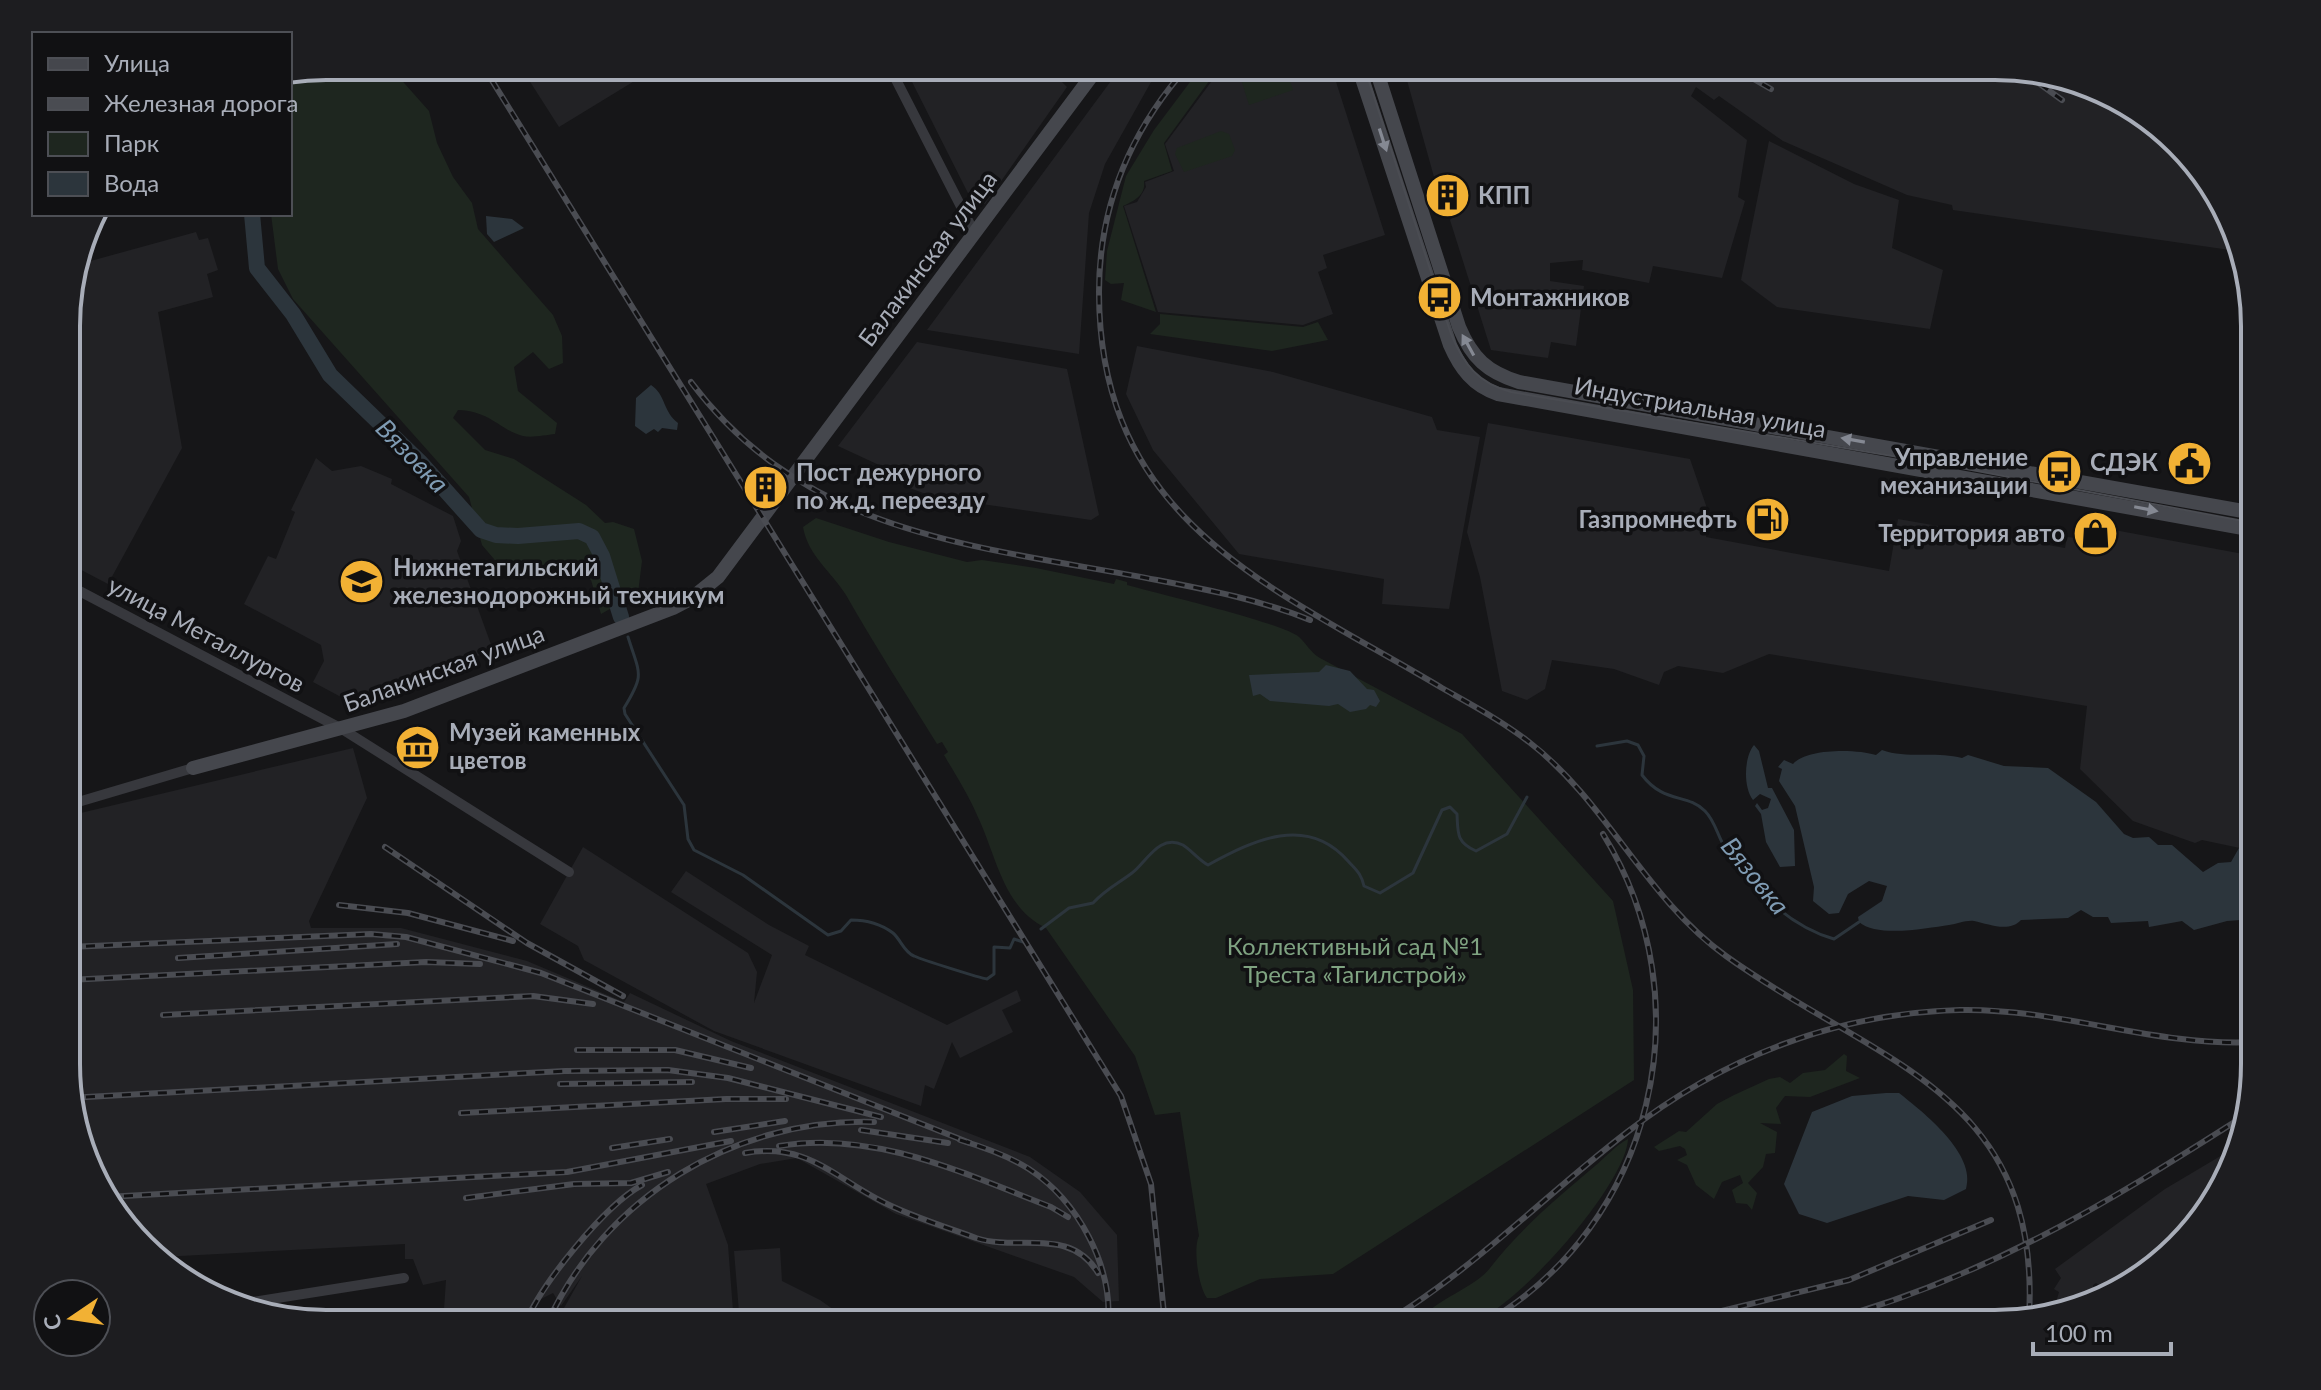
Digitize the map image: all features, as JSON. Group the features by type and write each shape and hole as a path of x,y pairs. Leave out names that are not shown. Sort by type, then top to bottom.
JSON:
{"main road":[{"name":"Балакинская улица","path":"193,768 342,729 452,693 673,608 703,591 718,577 1088,80"},
{"name":"Индустриальная улица","path":"1363,80 1450,345 1465,373 1482,388 1498,394 2240,527"},
{"name":"Индустриальная улица","path":"1380,80 1459,327 1476,358 1496,375 1519,382 2240,511"}],"street":[{"path":"896,80 974,232"},
{"name":"улица Металлургов","path":"80,591 342,729 569,872"},
{"name":"Балакинская улица","path":"80,801 193,768"},
{"path":"256,1300 404,1278"}],"shaded area":[{"path":"529,80 636,80 559,127"},
{"path":"911,80 1060,80 1067,87 985,204 974,205"},
{"path":"1112,80 1152,80 1105,164 1089,213 1079,354 927,330"},
{"path":"1213,80 1335,80 1385,235 1323,255 1327,268 1318,272 1333,314 1303,325 1158,312 1124,206 1137,202 1146,187 1145,182 1174,171 1165,144"},
{"path":"1407,80 1995,80 2059,88 2118,113 2145,131 2190,176 2216,217 2229,250 1953,210 1952,205 1907,195 1783,141 1719,96 1714,100 1696,87 1691,96 1747,140 1738,197 1745,201 1722,278 1653,266 1649,283 1582,270 1583,260 1550,263 1550,281 1584,286 1576,346 1551,342 1548,358 1491,350 1450,220 1455,215 1452,203 1441,202"},
{"path":"1769,141 1854,184 1899,200 1892,248 1943,270 1930,329 1777,307 1741,280"},
{"path":"196,232 199,240 208,238 218,270 207,274 213,297 158,312 182,448 108,584 80,569 80,326 88,262"},
{"path":"917,342 1067,369 1099,515 1091,520 934,497 907,487 907,478 838,446"},
{"path":"1137,346 1273,372 1432,417 1437,430 1480,437 1449,609 1382,604 1384,579 1239,554 1153,450 1126,394"},
{"path":"1488,423 1690,459 1710,517 1706,537 1889,571 1898,519 2065,548 2067,537 2107,541 2109,529 2240,553 2240,848 2202,840 2195,843 2133,821 2080,769 2087,706 1769,654 1723,673 1678,666 1664,672 1659,685 1614,669 1552,660 1545,689 1527,700 1502,691 1480,577 1467,532"},
{"name":"Нижнетагильский железнодорожный техникум","path":"316,458 332,471 361,466 392,479 391,484 453,516 461,541 457,551 493,650 354,704 313,682 324,661 321,645 244,604 268,556 276,559 295,512 291,510"},
{"path":"353,748 367,798 309,921 311,928 401,928 527,961 624,1002 630,993 731,1041 1030,1157 1080,1192 1117,1235 1119,1301 1103,1302 1074,1277 896,1214 797,1158 760,1164 706,1184 728,1245 733,1310 565,1310 582,1276 561,1306 553,1293 539,1300 535,1310 444,1310 446,1280 423,1285 413,1259 405,1259 405,1244 173,1256 141,1226 121,1201 105,1173 85,1112 80,1064 80,813"},
{"path":"583,847 748,953 757,972 754,1003 772,955 671,892 686,871 769,925 809,946 805,955 947,1025 1017,990 1021,1001 1002,1010 1013,1032 960,1058 952,1042 934,1089 925,1085 921,1106 714,1031 584,960 578,946 540,924"},
{"path":"2224,1154 2208,1187 2169,1238 2118,1277 2100,1286 2096,1283 2094,1289 2056,1303 2059,1292 2054,1289 2061,1278 2055,1269 2165,1189"},
{"path":"780,1248 782,1281 834,1310 739,1310 734,1251"}],"green space":[{"path":"401,80 429,111 437,143 453,177 472,203 478,229 553,315 562,336 563,363 549,369 533,352 514,367 518,391 557,423 555,434 523,436 469,411 458,410 453,418 485,450 514,459 586,505 605,523 613,522 634,529 642,561 638,593 601,614 591,580 569,563 532,568 500,566 482,545 469,497 293,299 278,269 271,216 292,216 292,82"},
{"path":"1192,80 1210,80 1164,143 1172,171 1144,181 1141,194 1123,206 1156,312 1121,300 1124,283 1111,284 1105,280 1107,251 1126,176 1154,130"},
{"path":"1241,80 1290,80 1293,90 1249,105"},
{"path":"1221,131 1229,134 1235,150 1232,156 1184,172 1175,154 1177,148"},
{"path":"1160,314 1303,327 1318,322 1328,340 1272,351 1150,334 1160,324"},
{"name":"Коллективный сад №1 Треста «Тагилстрой»","path":"816,518 889,542 967,562 982,560 1036,568 1114,584 1116,579 1127,582 1127,585 1269,624 1299,637 1320,658 1462,734 1613,901 1633,990 1634,1080 1333,1274 1260,1279 1216,1298 1207,1298 1197,1267 1199,1236 1180,1112 1155,1115 1135,1056 1046,928 1031,919 1010,894 984,830 944,755 948,752 942,742 937,744 846,595 810,547 803,527"},
{"path":"1844,1054 1847,1056 1846,1071 1860,1078 1810,1097 1785,1096 1776,1108 1781,1124 1760,1123 1777,1132 1775,1153 1766,1154 1763,1167 1748,1183 1757,1193 1752,1210 1747,1204 1736,1203 1732,1190 1743,1183 1740,1175 1722,1182 1714,1199 1696,1185 1687,1165 1677,1160 1687,1155 1685,1149 1680,1146 1659,1151 1654,1147 1679,1131 1686,1132 1717,1104 1734,1095 1769,1079 1780,1077 1790,1083 1803,1073 1825,1070"},
{"path":"1628,1139 1609,1186 1589,1215 1512,1296 1494,1309 1431,1309 1483,1276 1539,1215"}],"water":[{"path":"486,216 512,219 524,228 494,242 487,234"},
{"path":"651,385 678,423 677,430 662,428 658,432 654,429 646,434 635,426 636,398"},
{"path":"1326,665 1350,671 1367,689 1374,690 1380,701 1376,707 1370,705 1366,709 1350,712 1338,704 1270,701 1260,694 1253,696 1249,675 1319,672"},
{"path":"1754,745 1759,751 1768,788 1772,788 1794,830 1795,866 1780,867 1766,842 1761,814 1755,806 1757,803 1762,810 1768,808 1771,799 1760,794 1753,800 1746,780 1747,764"},
{"path":"1882,750 1962,758 1968,755 2004,766 2048,768 2096,802 2124,834 2133,838 2149,837 2158,845 2172,845 2203,872 2218,863 2231,862 2239,848 2240,920 2194,930 2182,921 2149,927 2148,921 2111,923 2108,917 2093,917 2081,910 2068,918 2021,920 2005,927 1971,921 1916,930 1878,930 1859,922 1858,917 1882,901 1887,886 1869,881 1848,894 1839,913 1829,914 1813,901 1814,887 1795,806 1779,781 1782,769 1778,767 1784,760 1793,764 1820,753 1845,751 1876,755"},
{"path":"1899,1093 1946,1135 1964,1162 1966,1189 1944,1200 1908,1196 1827,1223 1799,1214 1784,1184 1812,1112 1852,1096"}],"waterway":[{"name":"Вязовка","path":"252,216 257,268 293,314 330,375 421,463 481,530 496,535 518,536 579,531 592,537 602,556 621,617"},
{"path":"628,637 638,681 624,708 625,714 684,805 688,839 694,850 743,875 828,935 841,931 851,920 873,923 893,933 914,956 987,979 994,974 994,947 1010,948 1014,939 1023,942"},
{"name":"Вязовка","path":"1597,746 1627,741 1638,745 1644,756 1642,775 1659,790 1698,805 1705,811 1744,874 1785,914 1834,939 1859,922"},
{"name":"Вязовка","path":"1041,929 1069,908 1093,903 1132,873 1160,846 1174,842 1183,845 1208,865 1262,840 1298,835 1315,838 1348,861 1360,875 1364,886 1380,893 1413,873 1442,810 1450,807 1457,814 1461,840 1476,851 1507,834 1527,797"}],"tram line":[{"path":"1369,80 1451,334 1467,364 1490,384 1511,392 1940,464 2240,520"}],"railway":[{"path":"492,80 1121,1096 1151,1184 1164,1310"},
{"path":"1177,80 1150,116 1122,171 1112,199 1100,260 1099,292 1107,371 1129,437 1163,492 1207,539 1259,579 1529,742 1557,766 1581,793 1672,907 1698,933 1726,956 1890,1057 1938,1092 1978,1131 2008,1180 2026,1241 2029,1308"},
{"path":"1755,80 1771,89"},
{"path":"2041,85 2062,100"},
{"path":"691,382 737,434 788,474 843,504 902,527 963,544 1215,592 1310,620"},
{"path":"1504,1309 1542,1282 1589,1229 1624,1170 1646,1104 1656,1036 1652,967 1634,899 1603,834"},
{"path":"385,847 527,943 623,996"},
{"path":"339,905 408,913 513,941"},
{"path":"80,946 371,934 406,937 541,973 970,1143"},
{"path":"178,958 397,944"},
{"path":"80,979 426,962 480,964"},
{"path":"163,1015 533,996 593,1004"},
{"path":"1406,1309 1447,1281 1596,1157 1663,1106 1742,1061 1826,1030 1914,1013 1997,1011 2180,1039 2240,1042"},
{"path":"577,1050 675,1050 751,1068"},
{"path":"82,1097 565,1071 668,1070 728,1078 881,1117"},
{"path":"560,1084 692,1082"},
{"path":"461,1113 726,1099 786,1099"},
{"path":"714,1132 785,1121"},
{"path":"555,1310 572,1279 603,1238 639,1203 680,1174 724,1151 772,1134 822,1124 874,1122"},
{"path":"1866,1309 1933,1286 2039,1238 2140,1181 2233,1123"},
{"path":"861,1130 948,1143"},
{"path":"612,1148 670,1139"},
{"path":"960,1140 1021,1164 1047,1182 1063,1199 1089,1237 1098,1258 1105,1280 1108,1310"},
{"path":"118,1196 567,1172 731,1141"},
{"path":"779,1146 814,1143 884,1149 951,1169 1051,1207 1068,1217"},
{"path":"745,1153 767,1151 804,1157 885,1203 918,1217 992,1242 1058,1245 1086,1259 1098,1273"},
{"path":"466,1198 574,1184 631,1183 668,1172"},
{"path":"532,1310 559,1268 593,1227 642,1185"},
{"path":"1729,1309 1849,1280 1991,1220"}],"place":[{"name":"КПП","path":"1447,196"},
{"name":"Монтажников","path":"1439,298"},
{"name":"СДЭК","path":"2189,463"},
{"name":"Управление механизации","path":"2059,472"},
{"name":"Пост дежурного по ж.д. переезду","path":"765,487"},
{"name":"Газпромнефть","path":"1768,520"},
{"name":"Территория авто","path":"2096,534"},
{"name":"Нижнетагильский железнодорожный техникум","path":"362,582"},
{"name":"Музей каменных цветов","path":"418,747"}]}
